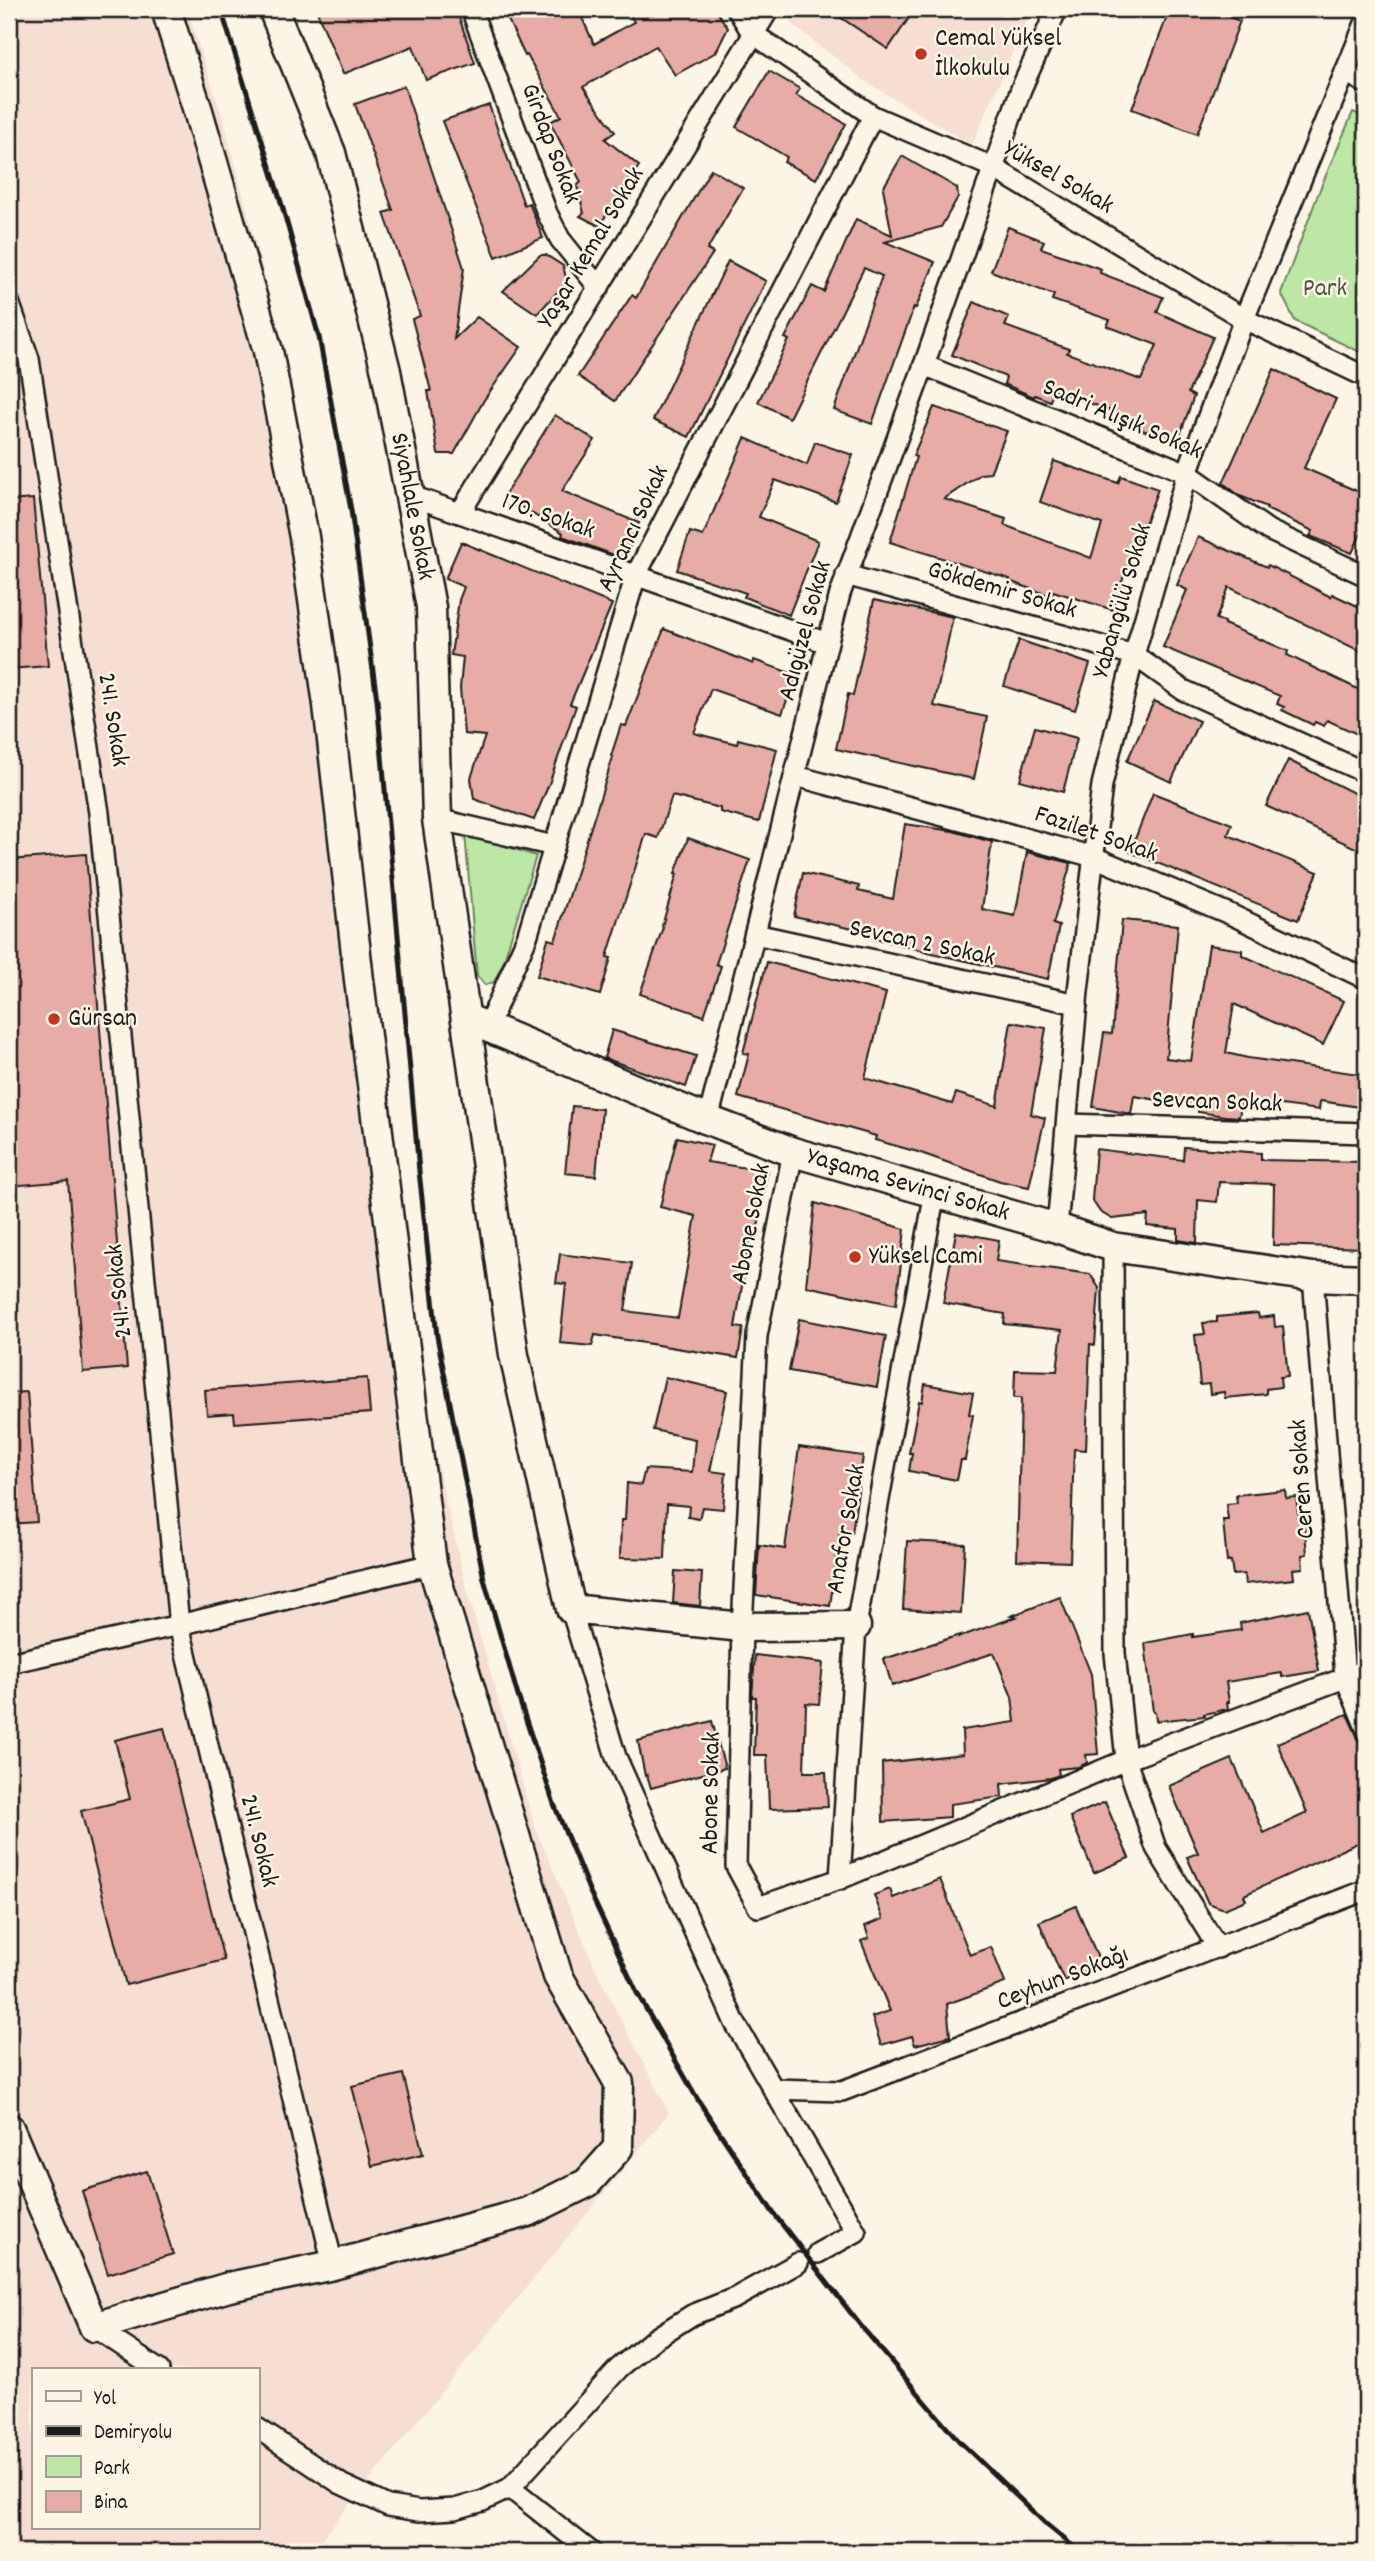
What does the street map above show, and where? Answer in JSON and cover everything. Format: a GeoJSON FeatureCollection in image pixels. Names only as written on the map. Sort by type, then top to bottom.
{"type":"FeatureCollection","features":[{"type":"Feature","properties":{"kind":"street"},"geometry":{"type":"LineString","coordinates":[[94,2327],[229,2287],[333,2265],[528,2211],[587,2183],[618,2148],[619,2083],[558,1976],[432,1563],[359,980],[328,705],[304,537],[268,351],[166,9]]}},
{"type":"Feature","properties":{"kind":"street","name":"Siyahlale Sokak"},"geometry":{"type":"LineString","coordinates":[[273,9],[331,153],[386,370],[431,607],[437,818],[477,1023],[514,1355],[571,1609]]}},
{"type":"Feature","properties":{"kind":"street","name":"Girdap Sokak"},"geometry":{"type":"LineString","coordinates":[[471,9],[547,213],[560,239],[599,288]]}},
{"type":"Feature","properties":{"kind":"street","name":"Yüksel Sokak"},"geometry":{"type":"LineString","coordinates":[[737,9],[752,33],[873,116],[992,167],[1244,319],[1366,377]]}},
{"type":"Feature","properties":{"kind":"street","name":"Yaşar Kemal Sokak"},"geometry":{"type":"LineString","coordinates":[[460,513],[769,9]]}},
{"type":"Feature","properties":{"kind":"street","name":"Adıgüzel Sokak"},"geometry":{"type":"LineString","coordinates":[[708,1120],[846,575],[924,365],[1021,89],[1057,9]]}},
{"type":"Feature","properties":{"kind":"street","name":"Yabangülü Sokak"},"geometry":{"type":"LineString","coordinates":[[1057,1228],[1077,1004],[1102,785],[1134,655],[1187,473],[1244,319],[1366,21]]}},
{"type":"Feature","properties":{"kind":"street"},"geometry":{"type":"LineString","coordinates":[[1345,72],[1366,83]]}},
{"type":"Feature","properties":{"kind":"street","name":"Ayrancı Sokak"},"geometry":{"type":"LineString","coordinates":[[477,1023],[527,937],[636,575],[873,116]]}},
{"type":"Feature","properties":{"kind":"street","name":"241. Sokak"},"geometry":{"type":"LineString","coordinates":[[9,302],[29,359],[99,813],[179,1625],[333,2265]]}},
{"type":"Feature","properties":{"kind":"street","name":"Sadri Alışık Sokak"},"geometry":{"type":"LineString","coordinates":[[924,365],[1187,473],[1268,530],[1366,576]]}},
{"type":"Feature","properties":{"kind":"street","name":"170. Sokak"},"geometry":{"type":"LineString","coordinates":[[410,495],[827,643]]}},
{"type":"Feature","properties":{"kind":"street","name":"Gökdemir Sokak"},"geometry":{"type":"LineString","coordinates":[[846,575],[1134,655],[1183,690],[1366,772]]}},
{"type":"Feature","properties":{"kind":"street","name":"Fazilet Sokak"},"geometry":{"type":"LineString","coordinates":[[796,775],[1094,857],[1232,915],[1366,979]]}},
{"type":"Feature","properties":{"kind":"street"},"geometry":{"type":"LineString","coordinates":[[437,818],[554,846]]}},
{"type":"Feature","properties":{"kind":"street","name":"Sevcan 2 Sokak"},"geometry":{"type":"LineString","coordinates":[[755,934],[1077,1004]]}},
{"type":"Feature","properties":{"kind":"street","name":"Yaşama Sevinci Sokak"},"geometry":{"type":"LineString","coordinates":[[477,1023],[708,1120],[793,1152],[1057,1228],[1113,1247],[1314,1277],[1366,1279]]}},
{"type":"Feature","properties":{"kind":"street","name":"Sevcan Sokak"},"geometry":{"type":"LineString","coordinates":[[1067,1124],[1366,1133]]}},
{"type":"Feature","properties":{"kind":"street","name":"Abone Sokak"},"geometry":{"type":"LineString","coordinates":[[793,1152],[757,1336],[741,1627],[736,1866],[758,1907],[841,1879],[1126,1760],[1366,1670]]}},
{"type":"Feature","properties":{"kind":"street","name":"Anafor Sokak"},"geometry":{"type":"LineString","coordinates":[[841,1879],[856,1626],[934,1192]]}},
{"type":"Feature","properties":{"kind":"street"},"geometry":{"type":"LineString","coordinates":[[1113,1247],[1115,1653],[1126,1760],[1156,1848],[1218,1948]]}},
{"type":"Feature","properties":{"kind":"street","name":"Ceren Sokak"},"geometry":{"type":"LineString","coordinates":[[1314,1277],[1345,1677],[1366,1728]]}},
{"type":"Feature","properties":{"kind":"street"},"geometry":{"type":"LineString","coordinates":[[9,1663],[179,1625],[432,1563]]}},
{"type":"Feature","properties":{"kind":"street"},"geometry":{"type":"LineString","coordinates":[[818,2253],[856,2232],[735,2023],[616,1757],[571,1609],[741,1627],[856,1626]]}},
{"type":"Feature","properties":{"kind":"street","name":"Ceyhun Sokağı"},"geometry":{"type":"LineString","coordinates":[[773,2089],[842,2091],[1366,1890]]}},
{"type":"Feature","properties":{"kind":"street"},"geometry":{"type":"LineString","coordinates":[[9,2128],[94,2327],[156,2368]]}},
{"type":"Feature","properties":{"kind":"street"},"geometry":{"type":"LineString","coordinates":[[259,2429],[341,2484],[388,2505],[419,2511],[455,2509],[483,2501],[510,2488],[619,2368],[654,2339],[692,2315],[735,2298],[798,2263]]}},
{"type":"Feature","properties":{"kind":"street"},"geometry":{"type":"LineString","coordinates":[[510,2488],[591,2552]]}},
{"type":"Feature","properties":{"kind":"shaded area"},"geometry":{"type":"Polygon","coordinates":[[[9,9],[187,9],[225,125],[279,332],[315,505],[336,653],[385,1075],[437,1462],[468,1594],[535,1827],[599,1976],[669,2113],[311,2552],[9,2552],[9,9]]]}},
{"type":"Feature","properties":{"kind":"shaded area","name":"Cemal Yüksel İlkokulu"},"geometry":{"type":"Polygon","coordinates":[[[799,9],[1032,9],[972,145],[869,84],[790,23],[799,9]]]}},
{"type":"Feature","properties":{"kind":"green space","name":"Park"},"geometry":{"type":"Polygon","coordinates":[[[1353,112],[1366,118],[1366,355],[1295,321],[1281,293],[1320,189],[1353,112]]]}},
{"type":"Feature","properties":{"kind":"green space"},"geometry":{"type":"Polygon","coordinates":[[[465,833],[536,856],[503,963],[494,982],[485,985],[477,976],[465,833]]]}},
{"type":"Feature","properties":{"kind":"building"},"geometry":{"type":"Polygon","coordinates":[[[316,9],[456,9],[475,63],[426,80],[413,46],[343,74],[316,9]]]}},
{"type":"Feature","properties":{"kind":"building"},"geometry":{"type":"Polygon","coordinates":[[[503,9],[578,9],[594,44],[634,22],[627,9],[715,9],[728,28],[716,52],[675,75],[656,46],[583,87],[615,132],[605,139],[639,166],[599,226],[580,216],[584,213],[577,186],[581,182],[550,122],[561,116],[527,55],[525,56],[503,9]]]}},
{"type":"Feature","properties":{"kind":"building"},"geometry":{"type":"Polygon","coordinates":[[[828,9],[915,9],[888,49],[828,9]]]}},
{"type":"Feature","properties":{"kind":"building"},"geometry":{"type":"Polygon","coordinates":[[[1170,9],[1207,9],[1240,21],[1197,134],[1132,109],[1170,9]]]}},
{"type":"Feature","properties":{"kind":"building"},"geometry":{"type":"Polygon","coordinates":[[[769,71],[800,89],[796,95],[846,124],[816,179],[784,162],[787,157],[736,127],[769,71]]]}},
{"type":"Feature","properties":{"kind":"building"},"geometry":{"type":"Polygon","coordinates":[[[404,86],[464,268],[454,339],[477,317],[521,347],[484,400],[454,454],[438,454],[428,391],[431,391],[412,319],[420,316],[384,213],[393,210],[355,104],[404,86]]]}},
{"type":"Feature","properties":{"kind":"building"},"geometry":{"type":"Polygon","coordinates":[[[489,105],[524,205],[529,203],[543,238],[496,257],[442,121],[489,105]]]}},
{"type":"Feature","properties":{"kind":"building"},"geometry":{"type":"Polygon","coordinates":[[[902,156],[957,188],[958,197],[941,227],[885,242],[935,262],[916,308],[914,307],[872,424],[834,410],[882,276],[864,268],[789,418],[758,402],[789,340],[785,338],[812,286],[824,292],[856,219],[892,235],[883,188],[902,156]]]}},
{"type":"Feature","properties":{"kind":"building"},"geometry":{"type":"Polygon","coordinates":[[[711,169],[743,188],[707,250],[713,253],[615,401],[578,376],[632,295],[636,298],[711,169]]]}},
{"type":"Feature","properties":{"kind":"building"},"geometry":{"type":"Polygon","coordinates":[[[1008,227],[1044,241],[1041,248],[1101,269],[1100,273],[1163,297],[1157,312],[1213,337],[1188,393],[1194,396],[1177,443],[1137,428],[1139,421],[1054,390],[1050,401],[1035,395],[1034,397],[1004,384],[1006,377],[952,355],[974,302],[1009,317],[1005,326],[1069,349],[1067,353],[1141,380],[1157,345],[1107,326],[1110,320],[1052,300],[1054,295],[991,271],[1008,227]]]}},
{"type":"Feature","properties":{"kind":"building"},"geometry":{"type":"Polygon","coordinates":[[[540,255],[546,255],[563,266],[567,282],[537,314],[503,291],[540,255]]]}},
{"type":"Feature","properties":{"kind":"building"},"geometry":{"type":"Polygon","coordinates":[[[728,261],[766,281],[689,437],[653,420],[728,261]]]}},
{"type":"Feature","properties":{"kind":"building"},"geometry":{"type":"Polygon","coordinates":[[[1274,369],[1336,399],[1304,468],[1366,495],[1366,523],[1352,553],[1310,536],[1313,531],[1240,496],[1223,483],[1274,369]]]}},
{"type":"Feature","properties":{"kind":"building"},"geometry":{"type":"Polygon","coordinates":[[[934,407],[1007,431],[990,473],[981,474],[944,499],[1006,519],[1004,525],[1091,558],[1102,524],[1040,502],[1054,461],[1118,483],[1121,476],[1158,489],[1139,539],[1136,538],[1113,610],[1053,591],[1051,596],[1009,581],[1010,579],[890,542],[916,457],[913,456],[934,407]]]}},
{"type":"Feature","properties":{"kind":"building"},"geometry":{"type":"Polygon","coordinates":[[[555,415],[595,440],[562,491],[639,523],[625,559],[562,536],[563,533],[504,496],[555,415]]]}},
{"type":"Feature","properties":{"kind":"building"},"geometry":{"type":"Polygon","coordinates":[[[745,438],[807,465],[815,442],[853,455],[836,502],[775,480],[759,517],[818,541],[789,615],[744,597],[746,593],[677,570],[690,532],[703,536],[745,438]]]}},
{"type":"Feature","properties":{"kind":"building"},"geometry":{"type":"Polygon","coordinates":[[[33,499],[48,666],[9,669],[9,501],[33,499]]]}},
{"type":"Feature","properties":{"kind":"building"},"geometry":{"type":"Polygon","coordinates":[[[1198,537],[1267,567],[1268,565],[1331,597],[1332,594],[1366,610],[1366,654],[1229,587],[1216,619],[1288,651],[1287,655],[1366,693],[1366,738],[1327,720],[1324,726],[1315,722],[1313,725],[1282,710],[1284,707],[1277,704],[1280,696],[1163,647],[1187,590],[1177,585],[1198,537]]]}},
{"type":"Feature","properties":{"kind":"building"},"geometry":{"type":"Polygon","coordinates":[[[461,542],[612,604],[570,704],[576,706],[534,820],[474,799],[471,778],[485,736],[464,734],[460,688],[463,657],[451,655],[459,600],[464,587],[445,579],[461,542]]]}},
{"type":"Feature","properties":{"kind":"building"},"geometry":{"type":"Polygon","coordinates":[[[874,600],[953,617],[934,706],[987,717],[974,779],[836,749],[848,694],[853,696],[874,600]]]}},
{"type":"Feature","properties":{"kind":"building"},"geometry":{"type":"Polygon","coordinates":[[[664,629],[753,664],[754,660],[796,675],[782,714],[711,689],[694,733],[737,744],[738,739],[777,749],[759,822],[720,812],[720,808],[672,796],[658,838],[646,834],[607,957],[611,958],[600,995],[537,976],[548,939],[555,941],[621,725],[626,726],[664,629]]]}},
{"type":"Feature","properties":{"kind":"building"},"geometry":{"type":"Polygon","coordinates":[[[1019,640],[1090,664],[1075,710],[1004,686],[1019,640]]]}},
{"type":"Feature","properties":{"kind":"building"},"geometry":{"type":"Polygon","coordinates":[[[1154,701],[1199,721],[1171,782],[1127,761],[1154,701]]]}},
{"type":"Feature","properties":{"kind":"building"},"geometry":{"type":"Polygon","coordinates":[[[1035,727],[1077,738],[1063,792],[1020,780],[1035,727]]]}},
{"type":"Feature","properties":{"kind":"building"},"geometry":{"type":"Polygon","coordinates":[[[1288,760],[1366,799],[1366,853],[1266,806],[1288,760]]]}},
{"type":"Feature","properties":{"kind":"building"},"geometry":{"type":"Polygon","coordinates":[[[1153,793],[1232,824],[1228,835],[1318,872],[1298,920],[1130,852],[1153,793]]]}},
{"type":"Feature","properties":{"kind":"building"},"geometry":{"type":"Polygon","coordinates":[[[905,824],[953,831],[992,842],[982,909],[1015,916],[1027,852],[1071,863],[1053,924],[1059,926],[1048,979],[944,956],[874,938],[875,934],[794,916],[803,873],[859,886],[858,891],[893,899],[905,824]]]}},
{"type":"Feature","properties":{"kind":"building"},"geometry":{"type":"Polygon","coordinates":[[[688,838],[750,860],[716,964],[721,966],[704,1016],[640,994],[663,927],[675,874],[688,838]]]}},
{"type":"Feature","properties":{"kind":"building","name":"Gürsan"},"geometry":{"type":"Polygon","coordinates":[[[86,854],[127,1368],[83,1372],[68,1181],[9,1186],[9,860],[86,854]]]}},
{"type":"Feature","properties":{"kind":"building"},"geometry":{"type":"Polygon","coordinates":[[[1122,920],[1178,925],[1166,1058],[1191,1061],[1209,945],[1242,950],[1242,955],[1344,1001],[1323,1045],[1234,1004],[1226,1053],[1366,1075],[1366,1108],[1320,1101],[1319,1110],[1242,1100],[1239,1117],[1198,1112],[1199,1107],[1134,1096],[1131,1114],[1093,1107],[1104,1033],[1112,1034],[1122,920]]]}},
{"type":"Feature","properties":{"kind":"building"},"geometry":{"type":"Polygon","coordinates":[[[767,962],[886,993],[865,1078],[952,1104],[956,1093],[997,1106],[1011,1022],[1046,1028],[1031,1114],[1045,1118],[1029,1187],[1000,1181],[875,1140],[876,1136],[738,1097],[749,1054],[743,1053],[767,962]]]}},
{"type":"Feature","properties":{"kind":"building"},"geometry":{"type":"Polygon","coordinates":[[[612,1030],[696,1056],[686,1087],[604,1058],[612,1030]]]}},
{"type":"Feature","properties":{"kind":"building"},"geometry":{"type":"Polygon","coordinates":[[[572,1106],[602,1109],[596,1176],[565,1173],[572,1106]]]}},
{"type":"Feature","properties":{"kind":"building"},"geometry":{"type":"Polygon","coordinates":[[[677,1137],[712,1145],[707,1162],[767,1171],[758,1228],[752,1227],[735,1327],[743,1328],[738,1358],[595,1335],[592,1346],[560,1343],[566,1284],[556,1283],[560,1254],[632,1263],[625,1311],[678,1318],[696,1216],[660,1207],[677,1137]]]}},
{"type":"Feature","properties":{"kind":"building"},"geometry":{"type":"Polygon","coordinates":[[[1184,1147],[1261,1153],[1261,1160],[1365,1162],[1364,1248],[1273,1245],[1274,1184],[1219,1182],[1217,1202],[1198,1200],[1197,1243],[1178,1240],[1178,1229],[1147,1226],[1148,1215],[1112,1219],[1100,1212],[1092,1200],[1096,1149],[1183,1160],[1184,1147]]]}},
{"type":"Feature","properties":{"kind":"building","name":"Yüksel Cami"},"geometry":{"type":"Polygon","coordinates":[[[815,1203],[905,1229],[896,1305],[806,1286],[815,1203]]]}},
{"type":"Feature","properties":{"kind":"building"},"geometry":{"type":"Polygon","coordinates":[[[956,1232],[999,1240],[996,1261],[1090,1274],[1099,1288],[1095,1345],[1090,1344],[1086,1450],[1074,1449],[1070,1562],[1017,1560],[1021,1398],[1014,1398],[1015,1370],[1057,1371],[1062,1330],[1004,1324],[1005,1314],[943,1303],[956,1232]]]}},
{"type":"Feature","properties":{"kind":"building"},"geometry":{"type":"Polygon","coordinates":[[[1258,1313],[1259,1318],[1274,1316],[1275,1327],[1283,1326],[1288,1376],[1280,1377],[1281,1387],[1266,1389],[1266,1394],[1225,1398],[1224,1392],[1210,1394],[1209,1384],[1200,1385],[1195,1335],[1205,1334],[1203,1323],[1217,1322],[1217,1317],[1258,1313]]]}},
{"type":"Feature","properties":{"kind":"building"},"geometry":{"type":"Polygon","coordinates":[[[799,1319],[886,1336],[877,1387],[789,1371],[799,1319]]]}},
{"type":"Feature","properties":{"kind":"building"},"geometry":{"type":"Polygon","coordinates":[[[665,1377],[727,1391],[710,1471],[726,1473],[723,1509],[702,1507],[699,1519],[688,1517],[689,1506],[667,1504],[665,1559],[620,1558],[621,1520],[625,1520],[627,1483],[641,1485],[645,1469],[692,1472],[695,1439],[653,1430],[665,1377]]]}},
{"type":"Feature","properties":{"kind":"building"},"geometry":{"type":"Polygon","coordinates":[[[367,1378],[370,1413],[235,1423],[234,1413],[207,1415],[205,1390],[367,1378]]]}},
{"type":"Feature","properties":{"kind":"building"},"geometry":{"type":"Polygon","coordinates":[[[925,1384],[973,1393],[969,1414],[973,1415],[965,1460],[961,1460],[957,1480],[909,1471],[912,1453],[909,1453],[925,1384]]]}},
{"type":"Feature","properties":{"kind":"building"},"geometry":{"type":"Polygon","coordinates":[[[27,1392],[37,1522],[9,1524],[9,1393],[27,1392]]]}},
{"type":"Feature","properties":{"kind":"building"},"geometry":{"type":"Polygon","coordinates":[[[799,1447],[863,1456],[852,1533],[840,1532],[830,1606],[756,1595],[759,1545],[785,1549],[799,1447]]]}},
{"type":"Feature","properties":{"kind":"building"},"geometry":{"type":"Polygon","coordinates":[[[1285,1490],[1286,1498],[1296,1497],[1298,1513],[1303,1512],[1307,1554],[1302,1555],[1303,1568],[1293,1569],[1294,1579],[1245,1584],[1244,1574],[1233,1575],[1231,1561],[1227,1562],[1223,1520],[1228,1520],[1226,1504],[1237,1503],[1236,1495],[1285,1490]]]}},
{"type":"Feature","properties":{"kind":"building"},"geometry":{"type":"Polygon","coordinates":[[[907,1541],[965,1544],[961,1613],[903,1609],[907,1541]]]}},
{"type":"Feature","properties":{"kind":"building"},"geometry":{"type":"Polygon","coordinates":[[[675,1571],[702,1573],[700,1606],[673,1603],[675,1571]]]}},
{"type":"Feature","properties":{"kind":"building"},"geometry":{"type":"Polygon","coordinates":[[[1060,1597],[1091,1674],[1098,1754],[1086,1755],[1087,1763],[1078,1767],[1058,1769],[1059,1775],[1051,1778],[1001,1784],[1002,1797],[950,1804],[950,1817],[883,1822],[882,1763],[963,1754],[962,1730],[1015,1722],[1012,1697],[994,1653],[892,1686],[884,1659],[1016,1617],[1011,1616],[1060,1597]]]}},
{"type":"Feature","properties":{"kind":"building"},"geometry":{"type":"Polygon","coordinates":[[[1308,1609],[1319,1671],[1282,1677],[1282,1673],[1226,1682],[1228,1709],[1204,1714],[1205,1716],[1156,1721],[1145,1643],[1193,1634],[1193,1637],[1241,1630],[1240,1623],[1308,1609]]]}},
{"type":"Feature","properties":{"kind":"building"},"geometry":{"type":"Polygon","coordinates":[[[755,1655],[823,1663],[819,1704],[806,1703],[804,1772],[826,1772],[828,1807],[769,1809],[767,1755],[754,1755],[756,1697],[752,1697],[755,1655]]]}},
{"type":"Feature","properties":{"kind":"building"},"geometry":{"type":"Polygon","coordinates":[[[1347,1714],[1366,1755],[1366,1839],[1244,1895],[1246,1900],[1224,1909],[1208,1903],[1187,1857],[1198,1853],[1169,1786],[1232,1759],[1264,1833],[1307,1813],[1277,1743],[1347,1714]]]}},
{"type":"Feature","properties":{"kind":"building"},"geometry":{"type":"Polygon","coordinates":[[[712,1721],[725,1768],[651,1788],[647,1775],[645,1776],[638,1741],[712,1721]]]}},
{"type":"Feature","properties":{"kind":"building"},"geometry":{"type":"Polygon","coordinates":[[[164,1728],[224,1960],[126,1985],[81,1811],[130,1799],[115,1740],[164,1728]]]}},
{"type":"Feature","properties":{"kind":"building"},"geometry":{"type":"Polygon","coordinates":[[[1105,1802],[1129,1858],[1094,1873],[1070,1817],[1105,1802]]]}},
{"type":"Feature","properties":{"kind":"building"},"geometry":{"type":"Polygon","coordinates":[[[940,1879],[970,1955],[991,1947],[1005,1983],[947,2004],[950,2036],[915,2045],[912,2036],[881,2045],[872,2017],[890,2011],[861,1941],[869,1938],[865,1926],[883,1919],[874,1895],[890,1889],[893,1898],[940,1879]]]}},
{"type":"Feature","properties":{"kind":"building"},"geometry":{"type":"Polygon","coordinates":[[[1076,1906],[1101,1965],[1064,1981],[1039,1922],[1076,1906]]]}},
{"type":"Feature","properties":{"kind":"building"},"geometry":{"type":"Polygon","coordinates":[[[403,2074],[423,2154],[372,2166],[352,2086],[403,2074]]]}},
{"type":"Feature","properties":{"kind":"building"},"geometry":{"type":"Polygon","coordinates":[[[147,2171],[173,2254],[108,2274],[82,2191],[147,2171]]]}},
{"type":"Feature","properties":{"kind":"railway"},"geometry":{"type":"LineString","coordinates":[[221,9],[281,202],[319,337],[351,510],[377,700],[419,1171],[437,1336],[484,1579],[518,1696],[554,1804],[589,1890],[637,1993],[698,2100],[774,2214],[861,2326],[959,2441],[1047,2525],[1080,2552]]}},
{"type":"Feature","properties":{"kind":"place","name":"Cemal Yüksel İlkokulu"},"geometry":{"type":"Point","coordinates":[921,54]}},
{"type":"Feature","properties":{"kind":"place","name":"Gürsan"},"geometry":{"type":"Point","coordinates":[54,1019]}},
{"type":"Feature","properties":{"kind":"place","name":"Yüksel Cami"},"geometry":{"type":"Point","coordinates":[855,1257]}}]}
